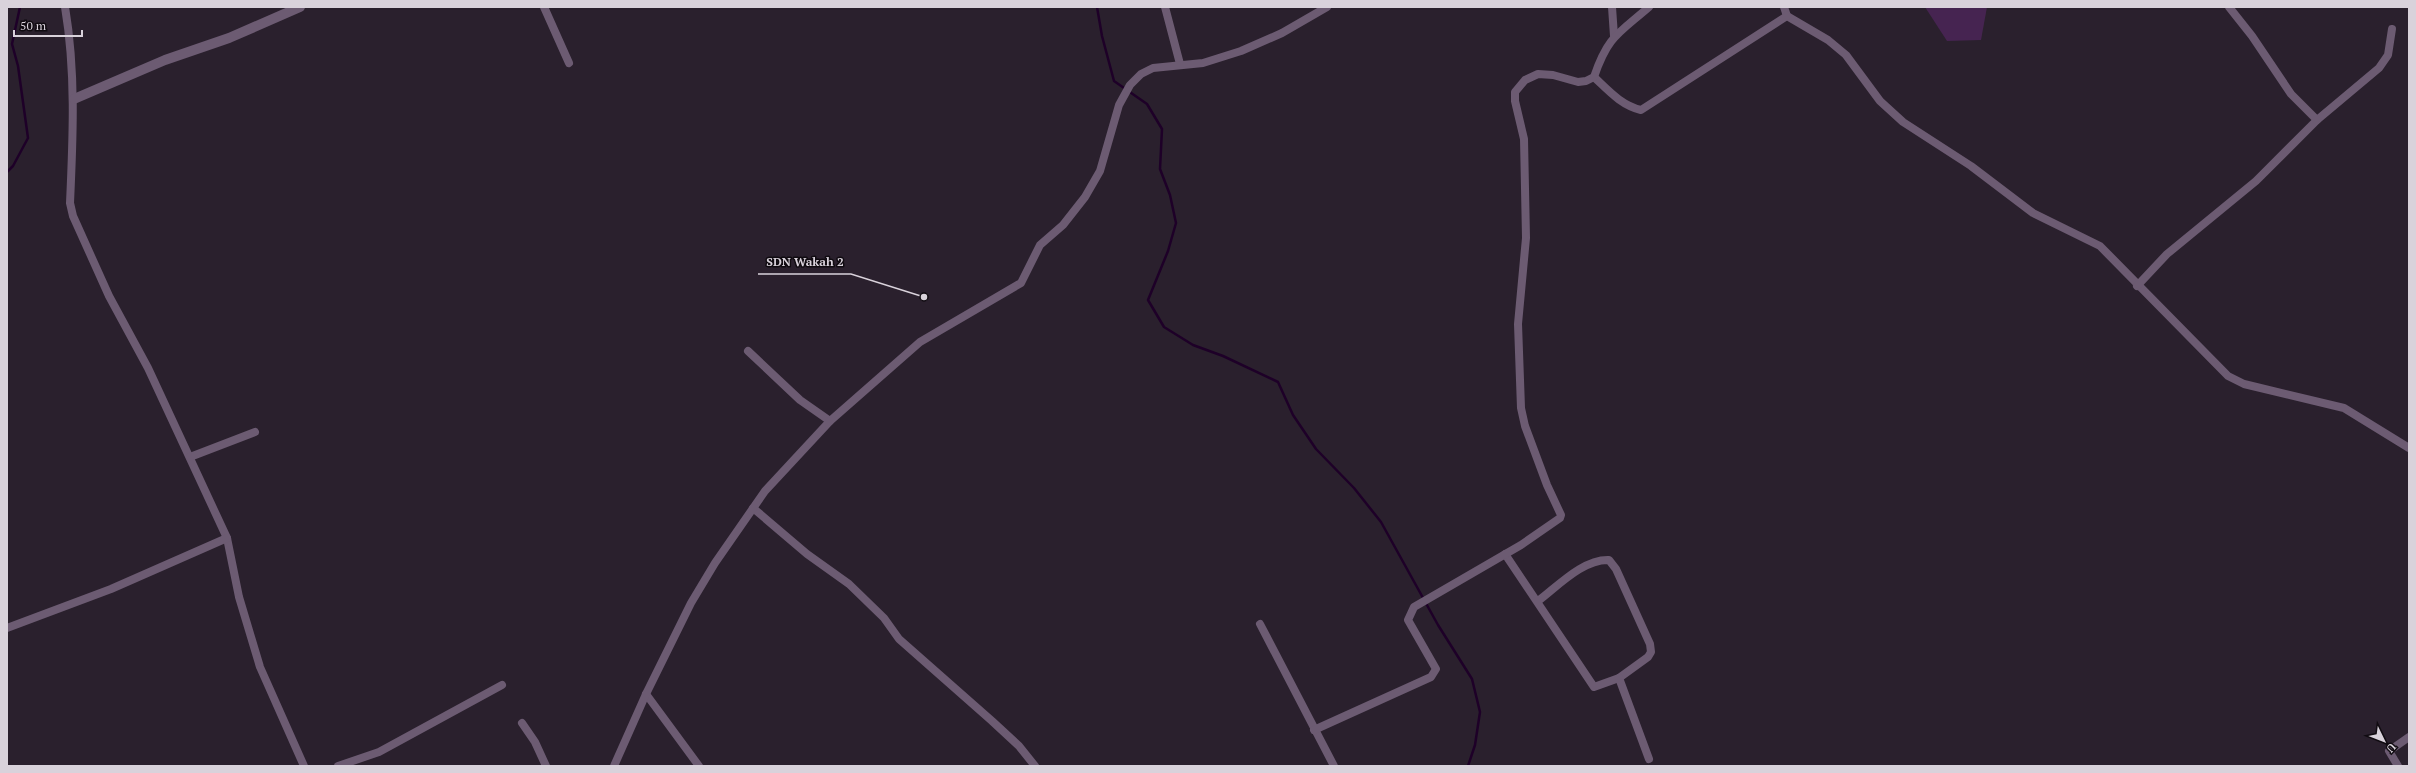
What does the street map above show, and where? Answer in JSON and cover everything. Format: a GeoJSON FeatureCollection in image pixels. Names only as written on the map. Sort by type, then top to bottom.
{"type":"FeatureCollection","features":[{"type":"Feature","properties":{"kind":"street"},"geometry":{"type":"LineString","coordinates":[[65,7],[71,42],[74,99],[70,203],[73,216],[109,296],[148,368],[227,538],[239,597],[260,667],[304,766]]}},
{"type":"Feature","properties":{"kind":"street"},"geometry":{"type":"LineString","coordinates":[[544,7],[569,63]]}},
{"type":"Feature","properties":{"kind":"street"},"geometry":{"type":"LineString","coordinates":[[1165,7],[1180,64]]}},
{"type":"Feature","properties":{"kind":"street"},"geometry":{"type":"LineString","coordinates":[[614,766],[646,694],[691,603],[753,508],[776,479],[830,421],[920,342],[1021,283],[1040,246],[1063,225],[1085,197],[1100,171],[1119,105],[1130,85],[1141,74],[1153,68],[1180,64],[1203,63],[1241,51],[1282,33],[1327,7]]}},
{"type":"Feature","properties":{"kind":"street"},"geometry":{"type":"LineString","coordinates":[[1612,7],[1614,36]]}},
{"type":"Feature","properties":{"kind":"street"},"geometry":{"type":"LineString","coordinates":[[1314,730],[1431,677],[1436,669],[1410,625],[1408,620],[1410,612],[1426,598],[1505,554],[1558,520],[1561,515],[1547,485],[1521,408],[1518,324],[1526,238],[1524,140],[1515,101],[1515,92],[1525,80],[1538,74],[1553,75],[1578,82],[1586,81],[1594,77],[1601,57],[1614,36],[1649,7]]}},
{"type":"Feature","properties":{"kind":"street"},"geometry":{"type":"LineString","coordinates":[[1784,7],[1787,16],[1828,40],[1846,55],[1880,101],[1903,122],[1971,166],[2033,213],[2089,239],[2100,246],[2137,286],[2228,376],[2244,384],[2344,408],[2409,448]]}},
{"type":"Feature","properties":{"kind":"street"},"geometry":{"type":"LineString","coordinates":[[2229,7],[2252,36],[2291,94],[2317,120]]}},
{"type":"Feature","properties":{"kind":"street"},"geometry":{"type":"LineString","coordinates":[[74,99],[165,60],[229,38],[295,8]]}},
{"type":"Feature","properties":{"kind":"street"},"geometry":{"type":"LineString","coordinates":[[1594,77],[1618,100],[1630,107],[1641,110],[1787,16]]}},
{"type":"Feature","properties":{"kind":"street"},"geometry":{"type":"LineString","coordinates":[[2137,286],[2167,254],[2256,181],[2317,120],[2379,68],[2388,55],[2392,29]]}},
{"type":"Feature","properties":{"kind":"street"},"geometry":{"type":"LineString","coordinates":[[748,351],[800,400],[830,421]]}},
{"type":"Feature","properties":{"kind":"street"},"geometry":{"type":"LineString","coordinates":[[190,457],[255,432]]}},
{"type":"Feature","properties":{"kind":"street"},"geometry":{"type":"LineString","coordinates":[[753,508],[807,554],[849,584],[884,618],[899,639],[992,720],[1019,746],[1035,766]]}},
{"type":"Feature","properties":{"kind":"street"},"geometry":{"type":"LineString","coordinates":[[7,628],[111,589],[227,538]]}},
{"type":"Feature","properties":{"kind":"street"},"geometry":{"type":"LineString","coordinates":[[1505,554],[1538,601],[1594,687],[1619,678],[1641,664],[1651,652],[1650,644],[1616,569],[1609,560],[1595,562],[1569,577],[1538,601]]}},
{"type":"Feature","properties":{"kind":"street"},"geometry":{"type":"LineString","coordinates":[[1260,624],[1334,766]]}},
{"type":"Feature","properties":{"kind":"street"},"geometry":{"type":"LineString","coordinates":[[1619,678],[1649,759]]}},
{"type":"Feature","properties":{"kind":"street"},"geometry":{"type":"LineString","coordinates":[[338,766],[378,752],[502,685]]}},
{"type":"Feature","properties":{"kind":"street"},"geometry":{"type":"LineString","coordinates":[[646,694],[699,766]]}},
{"type":"Feature","properties":{"kind":"street"},"geometry":{"type":"LineString","coordinates":[[522,723],[535,742],[542,762],[546,766]]}},
{"type":"Feature","properties":{"kind":"street"},"geometry":{"type":"LineString","coordinates":[[2398,766],[2389,752],[2409,737]]}},
{"type":"Feature","properties":{"kind":"shaded area"},"geometry":{"type":"Polygon","coordinates":[[[1925,7],[1987,7],[1981,40],[1947,41],[1925,7]]]}},
{"type":"Feature","properties":{"kind":"waterway"},"geometry":{"type":"LineString","coordinates":[[7,172],[13,166],[28,138],[18,66],[12,44],[20,7]]}},
{"type":"Feature","properties":{"kind":"waterway"},"geometry":{"type":"LineString","coordinates":[[1097,7],[1102,36],[1114,81],[1147,104],[1162,129],[1160,169],[1170,195],[1176,223],[1168,251],[1148,300],[1164,327],[1193,345],[1223,356],[1278,382],[1293,415],[1316,449],[1354,488],[1381,522],[1438,625],[1472,679],[1480,712],[1475,745],[1468,766]]}},
{"type":"Feature","properties":{"kind":"place","name":"SDN Wakah 2"},"geometry":{"type":"Point","coordinates":[924,297]}}]}
